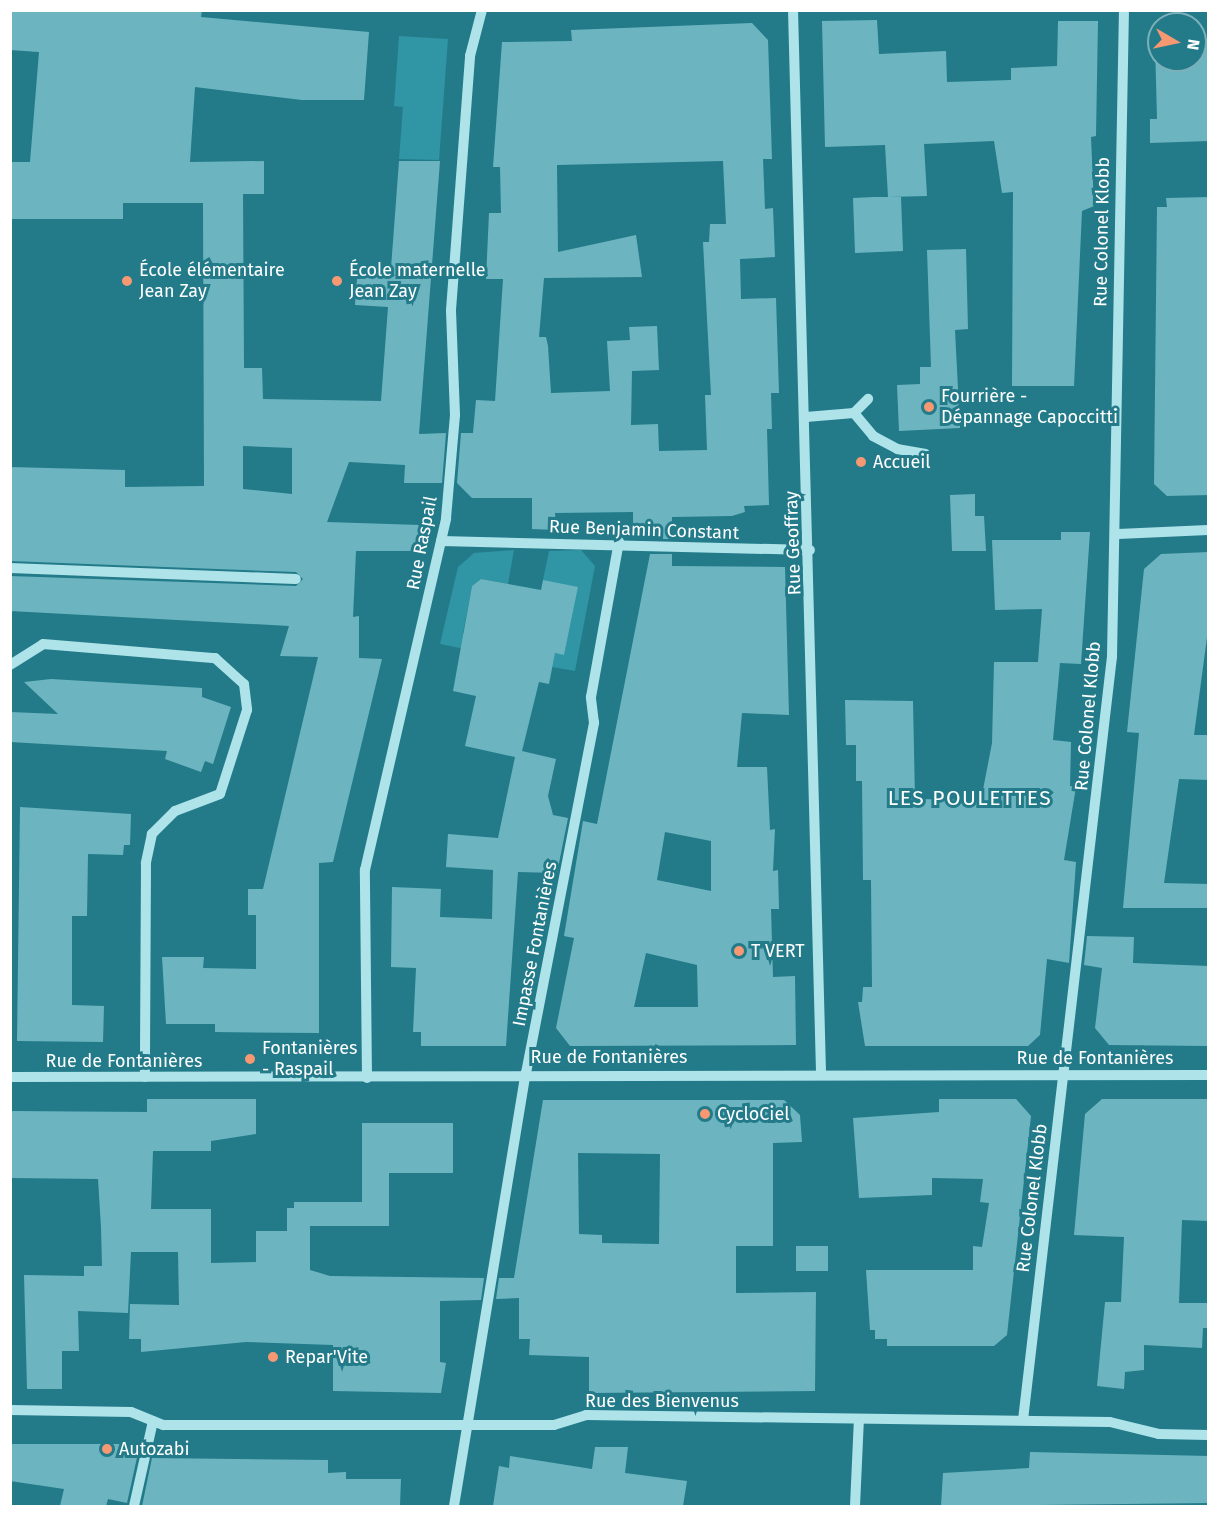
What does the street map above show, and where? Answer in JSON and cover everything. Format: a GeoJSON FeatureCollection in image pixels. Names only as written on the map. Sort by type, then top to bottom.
{"type":"FeatureCollection","features":[{"type":"Feature","properties":{"kind":"street","name":"Rue Raspail"},"geometry":{"type":"LineString","coordinates":[[367,1078],[365,870],[441,541],[455,415],[451,310],[467,90],[482,10]]}},
{"type":"Feature","properties":{"kind":"street","name":"Rue Geoffray"},"geometry":{"type":"LineString","coordinates":[[793,10],[810,550],[821,1075]]}},
{"type":"Feature","properties":{"kind":"street","name":"Rue Colonel Klobb"},"geometry":{"type":"LineString","coordinates":[[1023,1420],[1062,1075],[1101,766],[1118,534],[1124,10]]}},
{"type":"Feature","properties":{"kind":"street"},"geometry":{"type":"LineString","coordinates":[[806,417],[854,413],[868,399]]}},
{"type":"Feature","properties":{"kind":"street"},"geometry":{"type":"LineString","coordinates":[[854,413],[873,436],[897,449],[926,454]]}},
{"type":"Feature","properties":{"kind":"street"},"geometry":{"type":"LineString","coordinates":[[1118,534],[1209,530]]}},
{"type":"Feature","properties":{"kind":"street","name":"Rue Benjamin Constant"},"geometry":{"type":"LineString","coordinates":[[441,541],[619,542],[650,549],[810,550]]}},
{"type":"Feature","properties":{"kind":"street","name":"Impasse Fontanières"},"geometry":{"type":"LineString","coordinates":[[454,1506],[526,1072],[594,723],[591,697],[619,542]]}},
{"type":"Feature","properties":{"kind":"street"},"geometry":{"type":"LineString","coordinates":[[10,568],[296,579]]}},
{"type":"Feature","properties":{"kind":"street"},"geometry":{"type":"LineString","coordinates":[[10,665],[44,644],[215,657],[244,684],[247,710],[220,794],[175,811],[152,834],[146,863],[145,1077]]}},
{"type":"Feature","properties":{"kind":"street","name":"Rue de Fontanières"},"geometry":{"type":"LineString","coordinates":[[10,1077],[367,1078],[526,1072],[1209,1075]]}},
{"type":"Feature","properties":{"kind":"street","name":"Rue des Bienvenus"},"geometry":{"type":"LineString","coordinates":[[10,1410],[131,1412],[153,1421],[554,1425],[586,1415],[1023,1420],[1110,1422],[1159,1434],[1209,1435]]}},
{"type":"Feature","properties":{"kind":"street"},"geometry":{"type":"LineString","coordinates":[[855,1506],[859,1419]]}},
{"type":"Feature","properties":{"kind":"street"},"geometry":{"type":"LineString","coordinates":[[134,1506],[153,1421]]}},
{"type":"Feature","properties":{"kind":"shaded area"},"geometry":{"type":"Polygon","coordinates":[[[399,36],[448,39],[439,160],[399,159],[403,107],[394,106],[399,36]]]}},
{"type":"Feature","properties":{"kind":"shaded area"},"geometry":{"type":"Polygon","coordinates":[[[514,550],[508,584],[481,579],[472,586],[463,633],[472,635],[470,650],[440,644],[458,567],[474,553],[514,550]]]}},
{"type":"Feature","properties":{"kind":"shaded area"},"geometry":{"type":"Polygon","coordinates":[[[581,550],[595,566],[575,671],[552,667],[554,653],[564,654],[577,591],[543,580],[549,551],[581,550]]]}},
{"type":"Feature","properties":{"kind":"building"},"geometry":{"type":"Polygon","coordinates":[[[10,10],[202,10],[201,17],[369,32],[364,100],[302,100],[195,87],[190,162],[264,161],[264,194],[243,194],[244,368],[262,368],[263,399],[381,401],[388,307],[355,305],[358,266],[391,268],[399,161],[440,161],[419,434],[446,433],[442,483],[404,483],[405,465],[349,462],[327,522],[420,525],[419,551],[356,551],[353,617],[359,616],[359,658],[382,659],[333,862],[319,863],[319,1033],[215,1032],[215,1024],[166,1024],[162,957],[204,957],[203,968],[256,969],[256,915],[248,915],[248,889],[263,889],[318,657],[280,656],[289,626],[10,611],[10,576],[296,586],[303,579],[296,572],[10,561],[10,467],[125,470],[125,487],[204,486],[203,203],[123,203],[123,219],[10,219],[10,162],[30,162],[39,52],[10,50],[10,10]],[[243,446],[243,489],[292,494],[292,448],[243,446]]]}},
{"type":"Feature","properties":{"kind":"building"},"geometry":{"type":"Polygon","coordinates":[[[877,20],[879,54],[946,51],[947,82],[1011,80],[1011,68],[1057,66],[1058,21],[1098,21],[1096,136],[1091,137],[1094,206],[1082,211],[1074,386],[1012,386],[1013,192],[1002,193],[994,141],[924,144],[927,196],[888,197],[885,145],[825,147],[822,21],[877,20]]]}},
{"type":"Feature","properties":{"kind":"building"},"geometry":{"type":"Polygon","coordinates":[[[752,23],[768,40],[772,159],[763,159],[765,209],[773,208],[775,257],[740,259],[741,299],[776,298],[779,393],[771,393],[772,429],[767,429],[769,505],[744,506],[745,512],[732,516],[672,517],[672,539],[649,539],[649,531],[633,531],[633,512],[555,513],[556,530],[532,529],[532,498],[472,498],[457,483],[461,433],[473,433],[476,400],[495,401],[503,279],[486,279],[489,213],[501,213],[500,167],[493,167],[502,42],[572,41],[571,30],[752,23]],[[723,161],[557,165],[558,252],[636,235],[642,277],[544,278],[539,337],[546,337],[548,346],[551,393],[610,391],[607,341],[630,340],[629,327],[657,326],[659,370],[632,371],[631,425],[658,424],[659,451],[707,450],[705,395],[711,395],[703,242],[709,242],[710,224],[726,224],[723,161]]]}},
{"type":"Feature","properties":{"kind":"building"},"geometry":{"type":"Polygon","coordinates":[[[1207,41],[1209,41],[1209,141],[1150,143],[1150,119],[1157,119],[1156,72],[1207,72],[1207,41]]]}},
{"type":"Feature","properties":{"kind":"building"},"geometry":{"type":"Polygon","coordinates":[[[901,197],[903,251],[855,253],[853,198],[901,197]]]}},
{"type":"Feature","properties":{"kind":"building"},"geometry":{"type":"Polygon","coordinates":[[[1209,197],[1209,495],[1167,496],[1154,484],[1157,207],[1167,207],[1166,198],[1209,197]]]}},
{"type":"Feature","properties":{"kind":"building"},"geometry":{"type":"Polygon","coordinates":[[[966,249],[968,329],[955,330],[960,428],[899,431],[897,385],[920,384],[920,367],[931,367],[927,250],[966,249]]]}},
{"type":"Feature","properties":{"kind":"building"},"geometry":{"type":"Polygon","coordinates":[[[975,494],[975,516],[984,516],[986,551],[952,551],[950,495],[975,494]]]}},
{"type":"Feature","properties":{"kind":"building"},"geometry":{"type":"Polygon","coordinates":[[[1061,532],[1090,532],[1081,664],[1060,663],[1053,740],[1071,742],[1070,786],[1076,787],[1064,860],[1076,862],[1069,963],[1047,959],[1040,1035],[1028,1046],[865,1046],[858,1002],[862,1002],[863,987],[872,987],[871,880],[863,880],[862,781],[856,781],[856,745],[846,745],[845,700],[913,701],[915,799],[981,800],[992,743],[994,662],[1038,662],[1042,609],[995,610],[992,540],[1061,540],[1061,532]]]}},
{"type":"Feature","properties":{"kind":"building"},"geometry":{"type":"Polygon","coordinates":[[[1209,552],[1209,622],[1194,735],[1209,735],[1209,780],[1179,779],[1164,883],[1209,884],[1209,908],[1123,908],[1139,733],[1127,732],[1144,569],[1161,554],[1209,552]]]}},
{"type":"Feature","properties":{"kind":"building"},"geometry":{"type":"Polygon","coordinates":[[[650,554],[672,554],[672,566],[785,567],[789,715],[742,713],[737,767],[767,767],[770,830],[775,829],[773,871],[778,870],[779,909],[771,909],[773,977],[795,976],[796,1045],[570,1046],[556,1028],[574,938],[564,936],[583,821],[597,824],[650,554]],[[665,832],[657,880],[711,891],[711,841],[665,832]],[[646,953],[634,1007],[698,1007],[697,965],[646,953]]]}},
{"type":"Feature","properties":{"kind":"building"},"geometry":{"type":"Polygon","coordinates":[[[481,579],[541,590],[543,580],[578,587],[564,655],[555,653],[549,684],[539,682],[522,751],[556,759],[548,796],[553,815],[568,818],[557,873],[518,872],[506,1046],[421,1046],[421,1032],[413,1032],[416,968],[391,967],[392,887],[441,889],[440,917],[492,919],[493,870],[446,867],[448,834],[498,838],[515,757],[465,746],[476,696],[453,691],[472,586],[481,579]]]}},
{"type":"Feature","properties":{"kind":"building"},"geometry":{"type":"Polygon","coordinates":[[[51,679],[202,688],[202,697],[231,707],[213,764],[205,761],[201,772],[165,759],[167,751],[10,742],[10,712],[58,714],[24,682],[51,679]]]}},
{"type":"Feature","properties":{"kind":"building"},"geometry":{"type":"Polygon","coordinates":[[[20,807],[131,814],[130,845],[124,845],[123,855],[88,854],[87,916],[72,916],[72,1005],[104,1006],[103,1042],[17,1041],[20,807]]]}},
{"type":"Feature","properties":{"kind":"building"},"geometry":{"type":"Polygon","coordinates":[[[1087,936],[1134,937],[1133,963],[1209,966],[1209,1046],[1109,1045],[1095,1028],[1102,968],[1084,965],[1087,936]]]}},
{"type":"Feature","properties":{"kind":"building"},"geometry":{"type":"Polygon","coordinates":[[[147,1099],[256,1099],[256,1134],[211,1141],[211,1151],[153,1151],[151,1209],[211,1209],[211,1263],[256,1262],[256,1231],[287,1231],[287,1208],[294,1208],[294,1202],[362,1202],[362,1123],[453,1123],[453,1173],[389,1173],[389,1226],[310,1226],[310,1270],[330,1276],[484,1278],[481,1300],[440,1301],[440,1362],[446,1363],[441,1393],[333,1391],[333,1345],[246,1342],[141,1352],[141,1339],[129,1339],[130,1304],[179,1305],[178,1252],[131,1252],[128,1313],[78,1311],[79,1351],[62,1351],[62,1389],[27,1389],[24,1275],[84,1276],[84,1266],[102,1266],[101,1227],[98,1179],[10,1178],[10,1111],[147,1112],[147,1099]]]}},
{"type":"Feature","properties":{"kind":"building"},"geometry":{"type":"Polygon","coordinates":[[[939,1099],[1016,1099],[1031,1116],[1007,1335],[994,1346],[887,1346],[887,1339],[875,1339],[875,1330],[870,1330],[866,1270],[973,1270],[973,1246],[982,1247],[989,1203],[980,1202],[983,1179],[932,1178],[932,1195],[859,1198],[853,1118],[939,1112],[939,1099]]]}},
{"type":"Feature","properties":{"kind":"building"},"geometry":{"type":"Polygon","coordinates":[[[1102,1099],[1209,1099],[1209,1221],[1182,1220],[1179,1303],[1209,1303],[1209,1328],[1203,1328],[1202,1348],[1144,1345],[1144,1370],[1125,1372],[1124,1389],[1097,1386],[1105,1302],[1121,1302],[1124,1237],[1074,1235],[1085,1114],[1102,1099]]]}},
{"type":"Feature","properties":{"kind":"building"},"geometry":{"type":"Polygon","coordinates":[[[543,1100],[784,1100],[800,1115],[802,1142],[773,1143],[773,1246],[736,1246],[736,1293],[816,1292],[815,1391],[589,1393],[589,1357],[529,1355],[530,1339],[519,1339],[519,1298],[496,1299],[499,1278],[514,1278],[543,1100]],[[578,1153],[579,1234],[602,1235],[602,1243],[659,1244],[660,1154],[578,1153]]]}},
{"type":"Feature","properties":{"kind":"building"},"geometry":{"type":"Polygon","coordinates":[[[796,1246],[828,1246],[828,1271],[796,1271],[796,1246]]]}},
{"type":"Feature","properties":{"kind":"building"},"geometry":{"type":"Polygon","coordinates":[[[10,1444],[140,1444],[127,1503],[108,1499],[106,1506],[60,1506],[64,1489],[10,1481],[10,1444]]]}},
{"type":"Feature","properties":{"kind":"building"},"geometry":{"type":"Polygon","coordinates":[[[595,1447],[628,1447],[625,1473],[687,1481],[683,1506],[493,1506],[499,1466],[509,1468],[510,1456],[592,1469],[595,1447]]]}},
{"type":"Feature","properties":{"kind":"building"},"geometry":{"type":"Polygon","coordinates":[[[1030,1452],[1209,1456],[1209,1503],[941,1506],[943,1473],[1029,1468],[1030,1452]]]}},
{"type":"Feature","properties":{"kind":"building"},"geometry":{"type":"Polygon","coordinates":[[[152,1458],[328,1460],[328,1473],[346,1472],[346,1479],[401,1479],[400,1506],[142,1506],[152,1458]]]}},
{"type":"Feature","properties":{"kind":"place","name":"École élémentaire Jean Zay"},"geometry":{"type":"Point","coordinates":[127,281]}},
{"type":"Feature","properties":{"kind":"place","name":"École maternelle Jean Zay"},"geometry":{"type":"Point","coordinates":[337,281]}},
{"type":"Feature","properties":{"kind":"place","name":"Fourrière - Dépannage Capoccitti"},"geometry":{"type":"Point","coordinates":[929,407]}},
{"type":"Feature","properties":{"kind":"place","name":"Accueil"},"geometry":{"type":"Point","coordinates":[861,462]}},
{"type":"Feature","properties":{"kind":"place","name":"T VERT"},"geometry":{"type":"Point","coordinates":[739,951]}},
{"type":"Feature","properties":{"kind":"place","name":"Fontanières - Raspail"},"geometry":{"type":"Point","coordinates":[250,1059]}},
{"type":"Feature","properties":{"kind":"place","name":"CycloCiel"},"geometry":{"type":"Point","coordinates":[705,1114]}},
{"type":"Feature","properties":{"kind":"place","name":"Repar'Vite"},"geometry":{"type":"Point","coordinates":[273,1357]}},
{"type":"Feature","properties":{"kind":"place","name":"Autozabi"},"geometry":{"type":"Point","coordinates":[107,1449]}},
{"type":"Feature","properties":{"kind":"district","name":"LES POULETTES"},"geometry":{"type":"Point","coordinates":[970,798]}}]}
